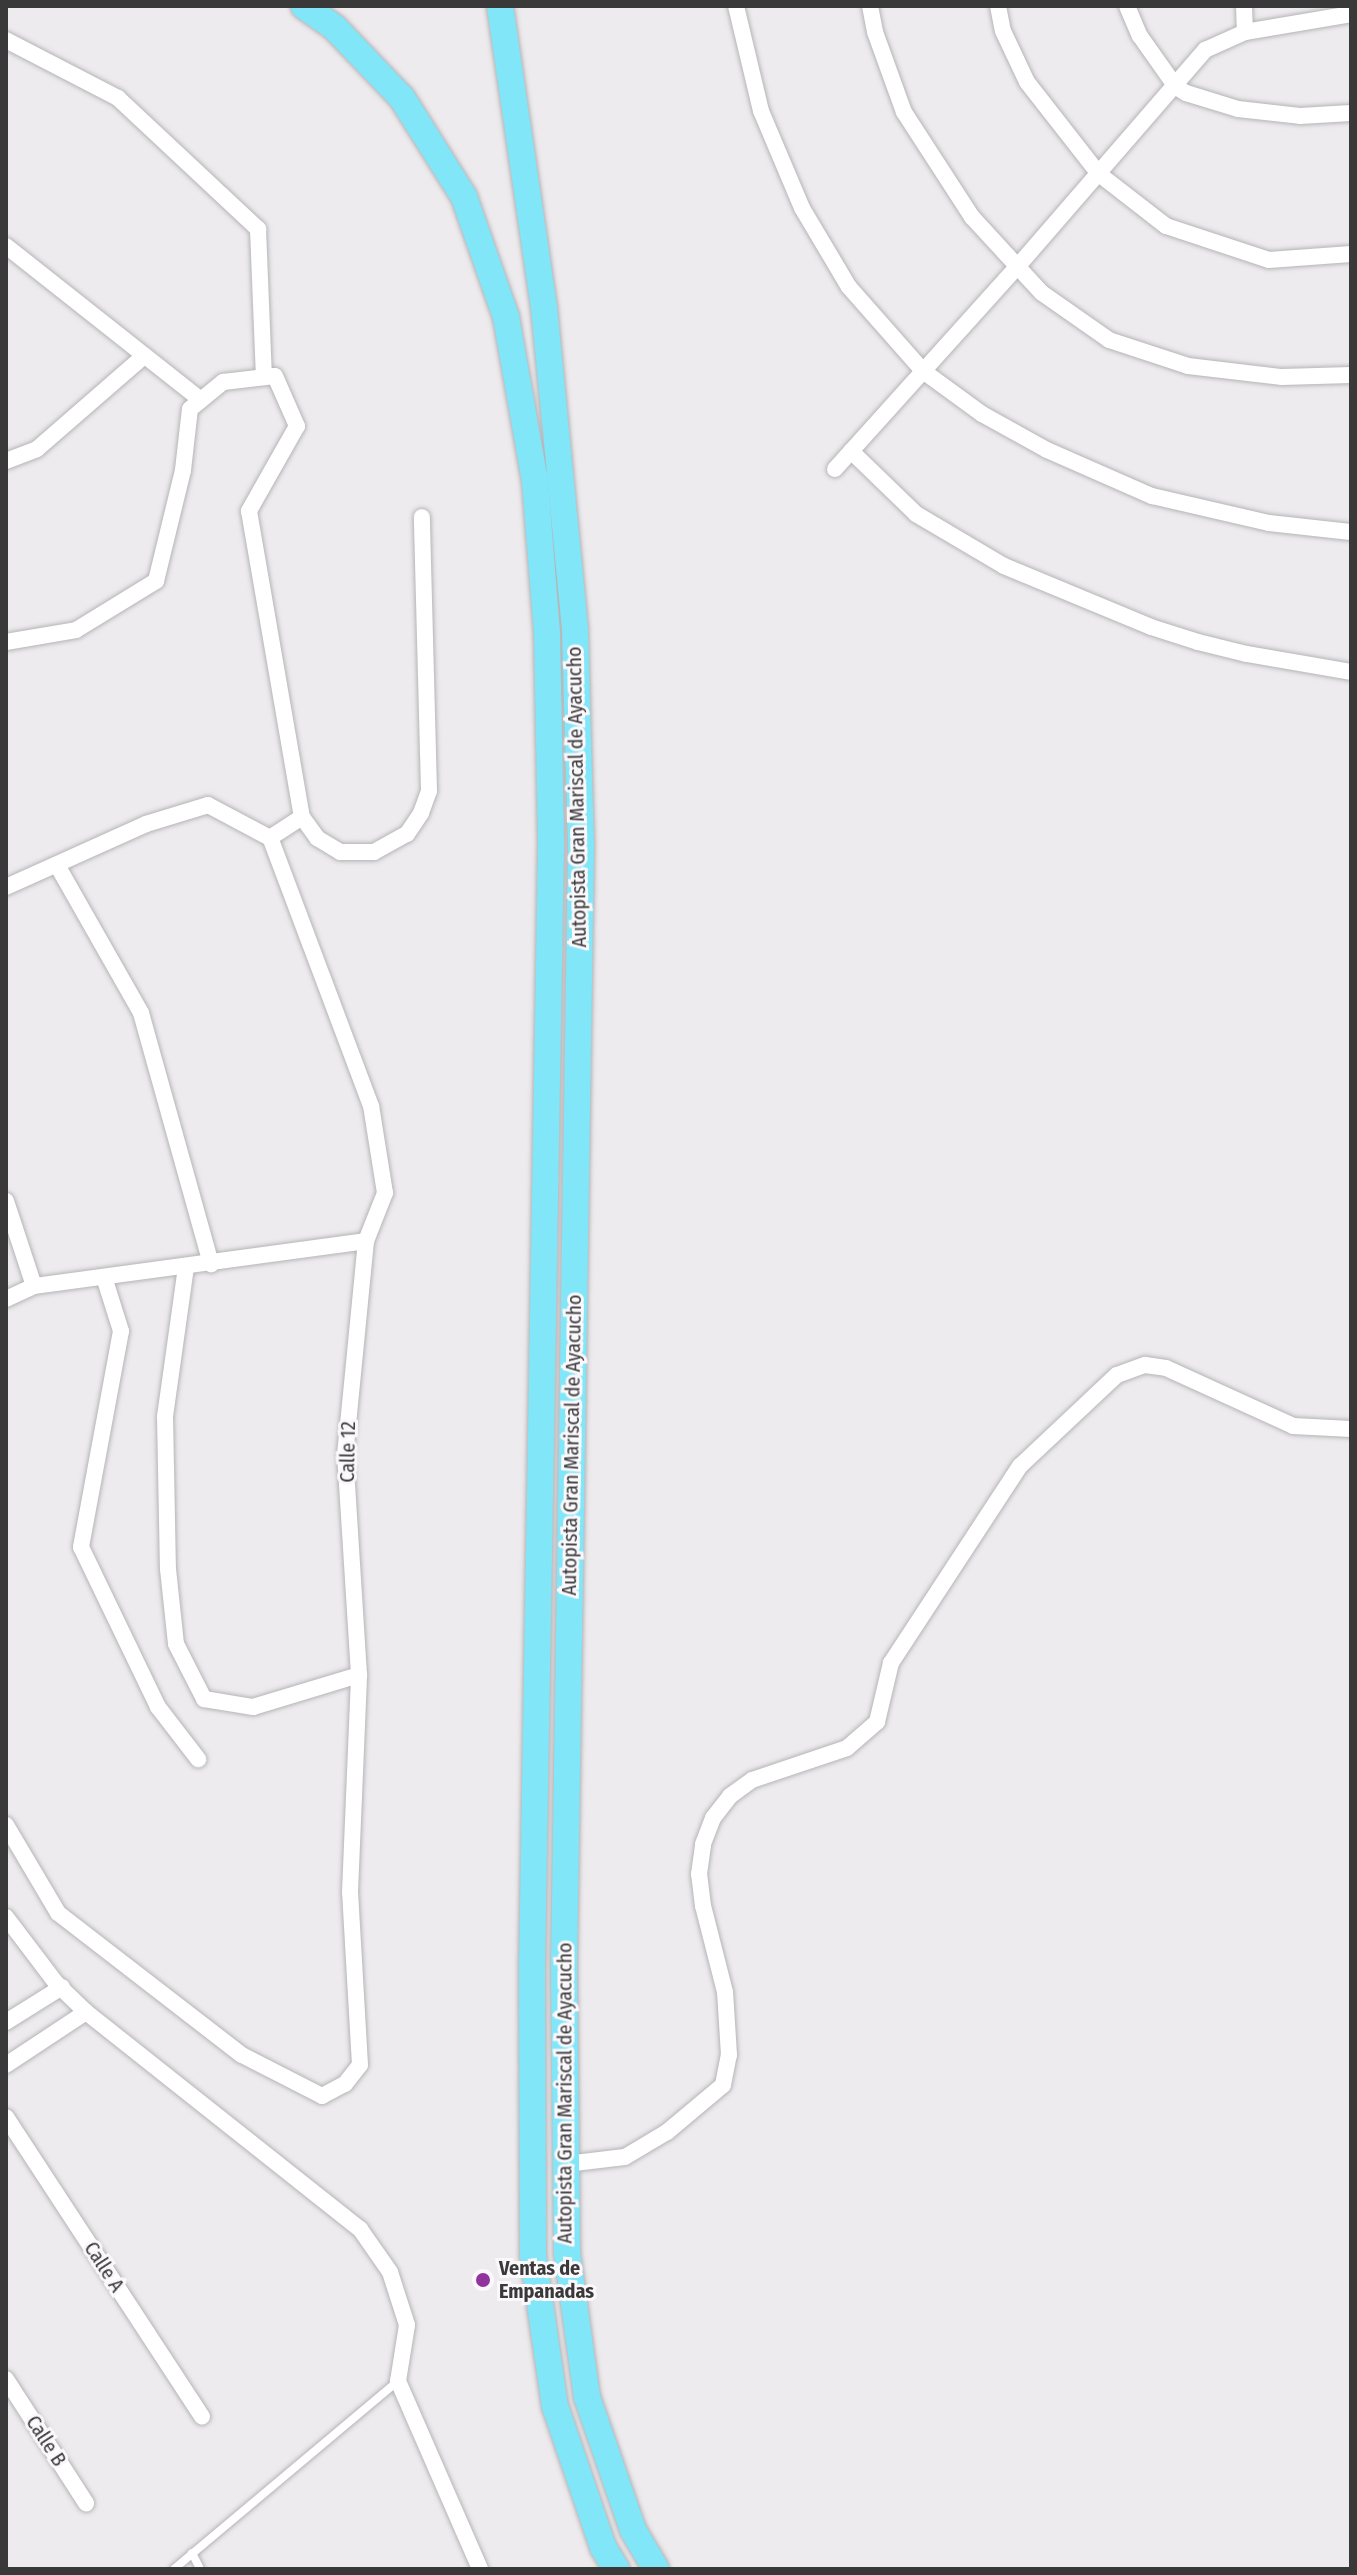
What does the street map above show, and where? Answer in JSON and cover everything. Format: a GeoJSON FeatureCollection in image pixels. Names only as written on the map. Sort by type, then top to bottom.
{"type":"FeatureCollection","features":[{"type":"Feature","properties":{"kind":"highway","name":"Autopista Gran Mariscal de Ayacucho"},"geometry":{"type":"LineString","coordinates":[[304,6],[335,28],[402,98],[464,197],[506,317],[535,481],[547,633],[551,813],[532,1968],[533,2256],[555,2406],[603,2547],[616,2569]]}},
{"type":"Feature","properties":{"kind":"highway","name":"Autopista Gran Mariscal de Ayacucho"},"geometry":{"type":"LineString","coordinates":[[500,6],[544,307],[575,631],[581,847],[564,1967],[567,2253],[587,2397],[633,2530],[656,2569]]}},
{"type":"Feature","properties":{"kind":"street"},"geometry":{"type":"LineString","coordinates":[[736,6],[761,111],[802,208],[849,287],[923,371],[982,414],[1047,450],[1152,496],[1269,523],[1351,532]]}},
{"type":"Feature","properties":{"kind":"street"},"geometry":{"type":"LineString","coordinates":[[870,6],[875,32],[904,112],[972,217],[1042,293],[1109,340],[1188,366],[1282,377],[1351,375]]}},
{"type":"Feature","properties":{"kind":"street"},"geometry":{"type":"LineString","coordinates":[[998,6],[1003,31],[1027,82],[1099,174],[1166,226],[1269,260],[1351,254]]}},
{"type":"Feature","properties":{"kind":"street"},"geometry":{"type":"LineString","coordinates":[[1127,6],[1140,36],[1176,87],[1197,98],[1238,109],[1300,116],[1351,113]]}},
{"type":"Feature","properties":{"kind":"street"},"geometry":{"type":"LineString","coordinates":[[1244,6],[1245,32]]}},
{"type":"Feature","properties":{"kind":"street"},"geometry":{"type":"LineString","coordinates":[[835,469],[1018,266],[1205,50],[1245,32],[1351,14]]}},
{"type":"Feature","properties":{"kind":"street"},"geometry":{"type":"LineString","coordinates":[[6,40],[118,98],[258,229],[264,377]]}},
{"type":"Feature","properties":{"kind":"street"},"geometry":{"type":"LineString","coordinates":[[6,246],[201,400]]}},
{"type":"Feature","properties":{"kind":"street"},"geometry":{"type":"LineString","coordinates":[[6,461],[37,449],[143,357]]}},
{"type":"Feature","properties":{"kind":"street"},"geometry":{"type":"LineString","coordinates":[[6,642],[76,630],[156,581],[183,470],[190,409],[223,382],[275,376],[297,426],[249,511],[302,817],[317,838],[340,852],[374,852],[407,834],[421,813],[429,791],[422,517]]}},
{"type":"Feature","properties":{"kind":"street"},"geometry":{"type":"LineString","coordinates":[[851,451],[916,514],[1004,566],[1186,638],[1259,657],[1351,672]]}},
{"type":"Feature","properties":{"kind":"street"},"geometry":{"type":"LineString","coordinates":[[6,887],[146,824],[208,805],[270,838],[302,817]]}},
{"type":"Feature","properties":{"kind":"street","name":"Calle 12"},"geometry":{"type":"LineString","coordinates":[[6,1825],[58,1913],[242,2055],[322,2096],[345,2084],[360,2065],[350,1892],[359,1675],[345,1455],[366,1241],[385,1193],[371,1106],[270,838]]}},
{"type":"Feature","properties":{"kind":"street"},"geometry":{"type":"LineString","coordinates":[[57,865],[141,1013],[211,1264]]}},
{"type":"Feature","properties":{"kind":"street"},"geometry":{"type":"LineString","coordinates":[[6,1201],[34,1286]]}},
{"type":"Feature","properties":{"kind":"street"},"geometry":{"type":"LineString","coordinates":[[6,1299],[34,1286],[366,1241]]}},
{"type":"Feature","properties":{"kind":"street"},"geometry":{"type":"LineString","coordinates":[[186,1267],[165,1416],[168,1569],[176,1644],[204,1699],[253,1707],[359,1675]]}},
{"type":"Feature","properties":{"kind":"street"},"geometry":{"type":"LineString","coordinates":[[104,1277],[121,1331],[81,1547],[158,1707],[198,1759]]}},
{"type":"Feature","properties":{"kind":"street"},"geometry":{"type":"LineString","coordinates":[[566,2164],[625,2157],[667,2132],[723,2085],[729,2055],[725,1992],[703,1906],[699,1874],[703,1844],[713,1818],[730,1796],[752,1780],[847,1748],[877,1722],[891,1663],[1020,1466],[1117,1375],[1145,1365],[1166,1368],[1293,1426],[1351,1429]]}},
{"type":"Feature","properties":{"kind":"street"},"geometry":{"type":"LineString","coordinates":[[6,1917],[86,2012],[360,2229],[390,2272],[407,2325],[398,2381],[480,2569]]}},
{"type":"Feature","properties":{"kind":"street"},"geometry":{"type":"LineString","coordinates":[[6,2022],[62,1987]]}},
{"type":"Feature","properties":{"kind":"street"},"geometry":{"type":"LineString","coordinates":[[6,2065],[86,2012]]}},
{"type":"Feature","properties":{"kind":"street","name":"Calle A"},"geometry":{"type":"LineString","coordinates":[[6,2117],[202,2416]]}},
{"type":"Feature","properties":{"kind":"street","name":"Calle B"},"geometry":{"type":"LineString","coordinates":[[6,2379],[86,2503]]}},
{"type":"Feature","properties":{"kind":"lane"},"geometry":{"type":"LineString","coordinates":[[174,2569],[398,2381]]}},
{"type":"Feature","properties":{"kind":"lane"},"geometry":{"type":"LineString","coordinates":[[192,2553],[200,2569]]}},
{"type":"Feature","properties":{"kind":"place","name":"Ventas de Empanadas"},"geometry":{"type":"Point","coordinates":[483,2280]}}]}
